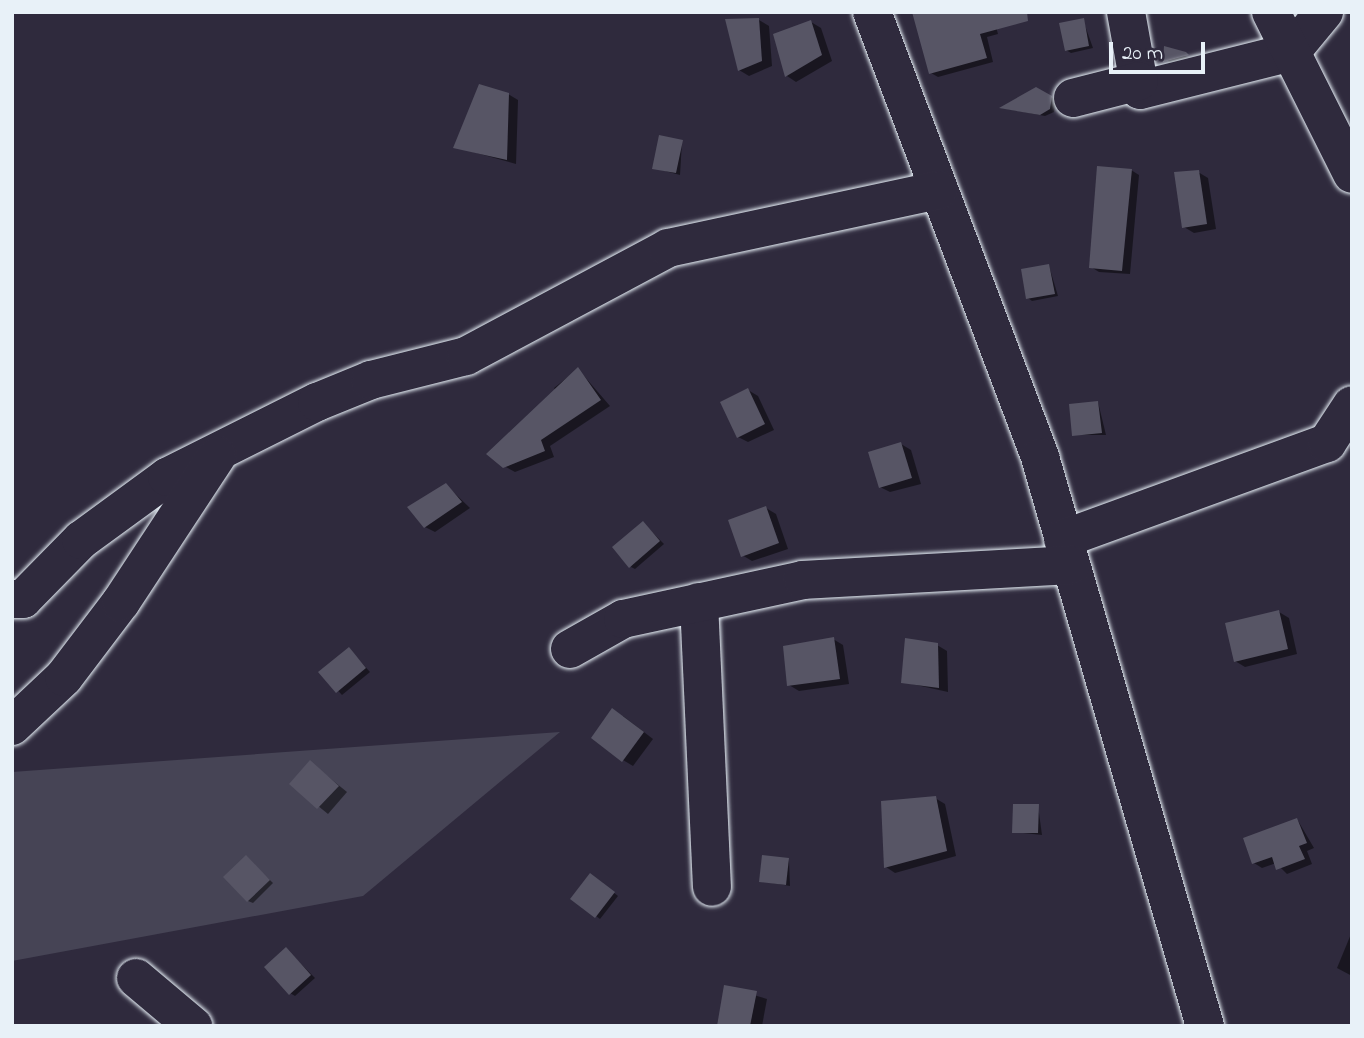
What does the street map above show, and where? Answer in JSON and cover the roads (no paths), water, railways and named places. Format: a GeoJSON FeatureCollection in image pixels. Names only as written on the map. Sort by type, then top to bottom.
{"type":"FeatureCollection","features":[{"type":"Feature","properties":{"kind":"street"},"geometry":{"type":"LineString","coordinates":[[872,12],[1040,457],[1205,1026]]}},
{"type":"Feature","properties":{"kind":"street"},"geometry":{"type":"LineString","coordinates":[[1126,12],[1140,90],[1291,52],[1324,12]]}},
{"type":"Feature","properties":{"kind":"street"},"geometry":{"type":"LineString","coordinates":[[1272,12],[1352,174]]}},
{"type":"Feature","properties":{"kind":"street"},"geometry":{"type":"LineString","coordinates":[[1073,98],[1139,81]]}},
{"type":"Feature","properties":{"kind":"street"},"geometry":{"type":"LineString","coordinates":[[12,599],[23,599],[81,540],[167,477],[371,380],[467,356],[668,248],[939,190]]}},
{"type":"Feature","properties":{"kind":"street"},"geometry":{"type":"LineString","coordinates":[[570,649],[623,619],[803,580],[1067,552],[1327,443],[1352,405]]}},
{"type":"Feature","properties":{"kind":"street"},"geometry":{"type":"LineString","coordinates":[[12,726],[64,677],[121,602],[218,455]]}},
{"type":"Feature","properties":{"kind":"street"},"geometry":{"type":"LineString","coordinates":[[699,602],[712,887]]}},
{"type":"Feature","properties":{"kind":"street"},"geometry":{"type":"LineString","coordinates":[[136,978],[193,1026]]}}]}
